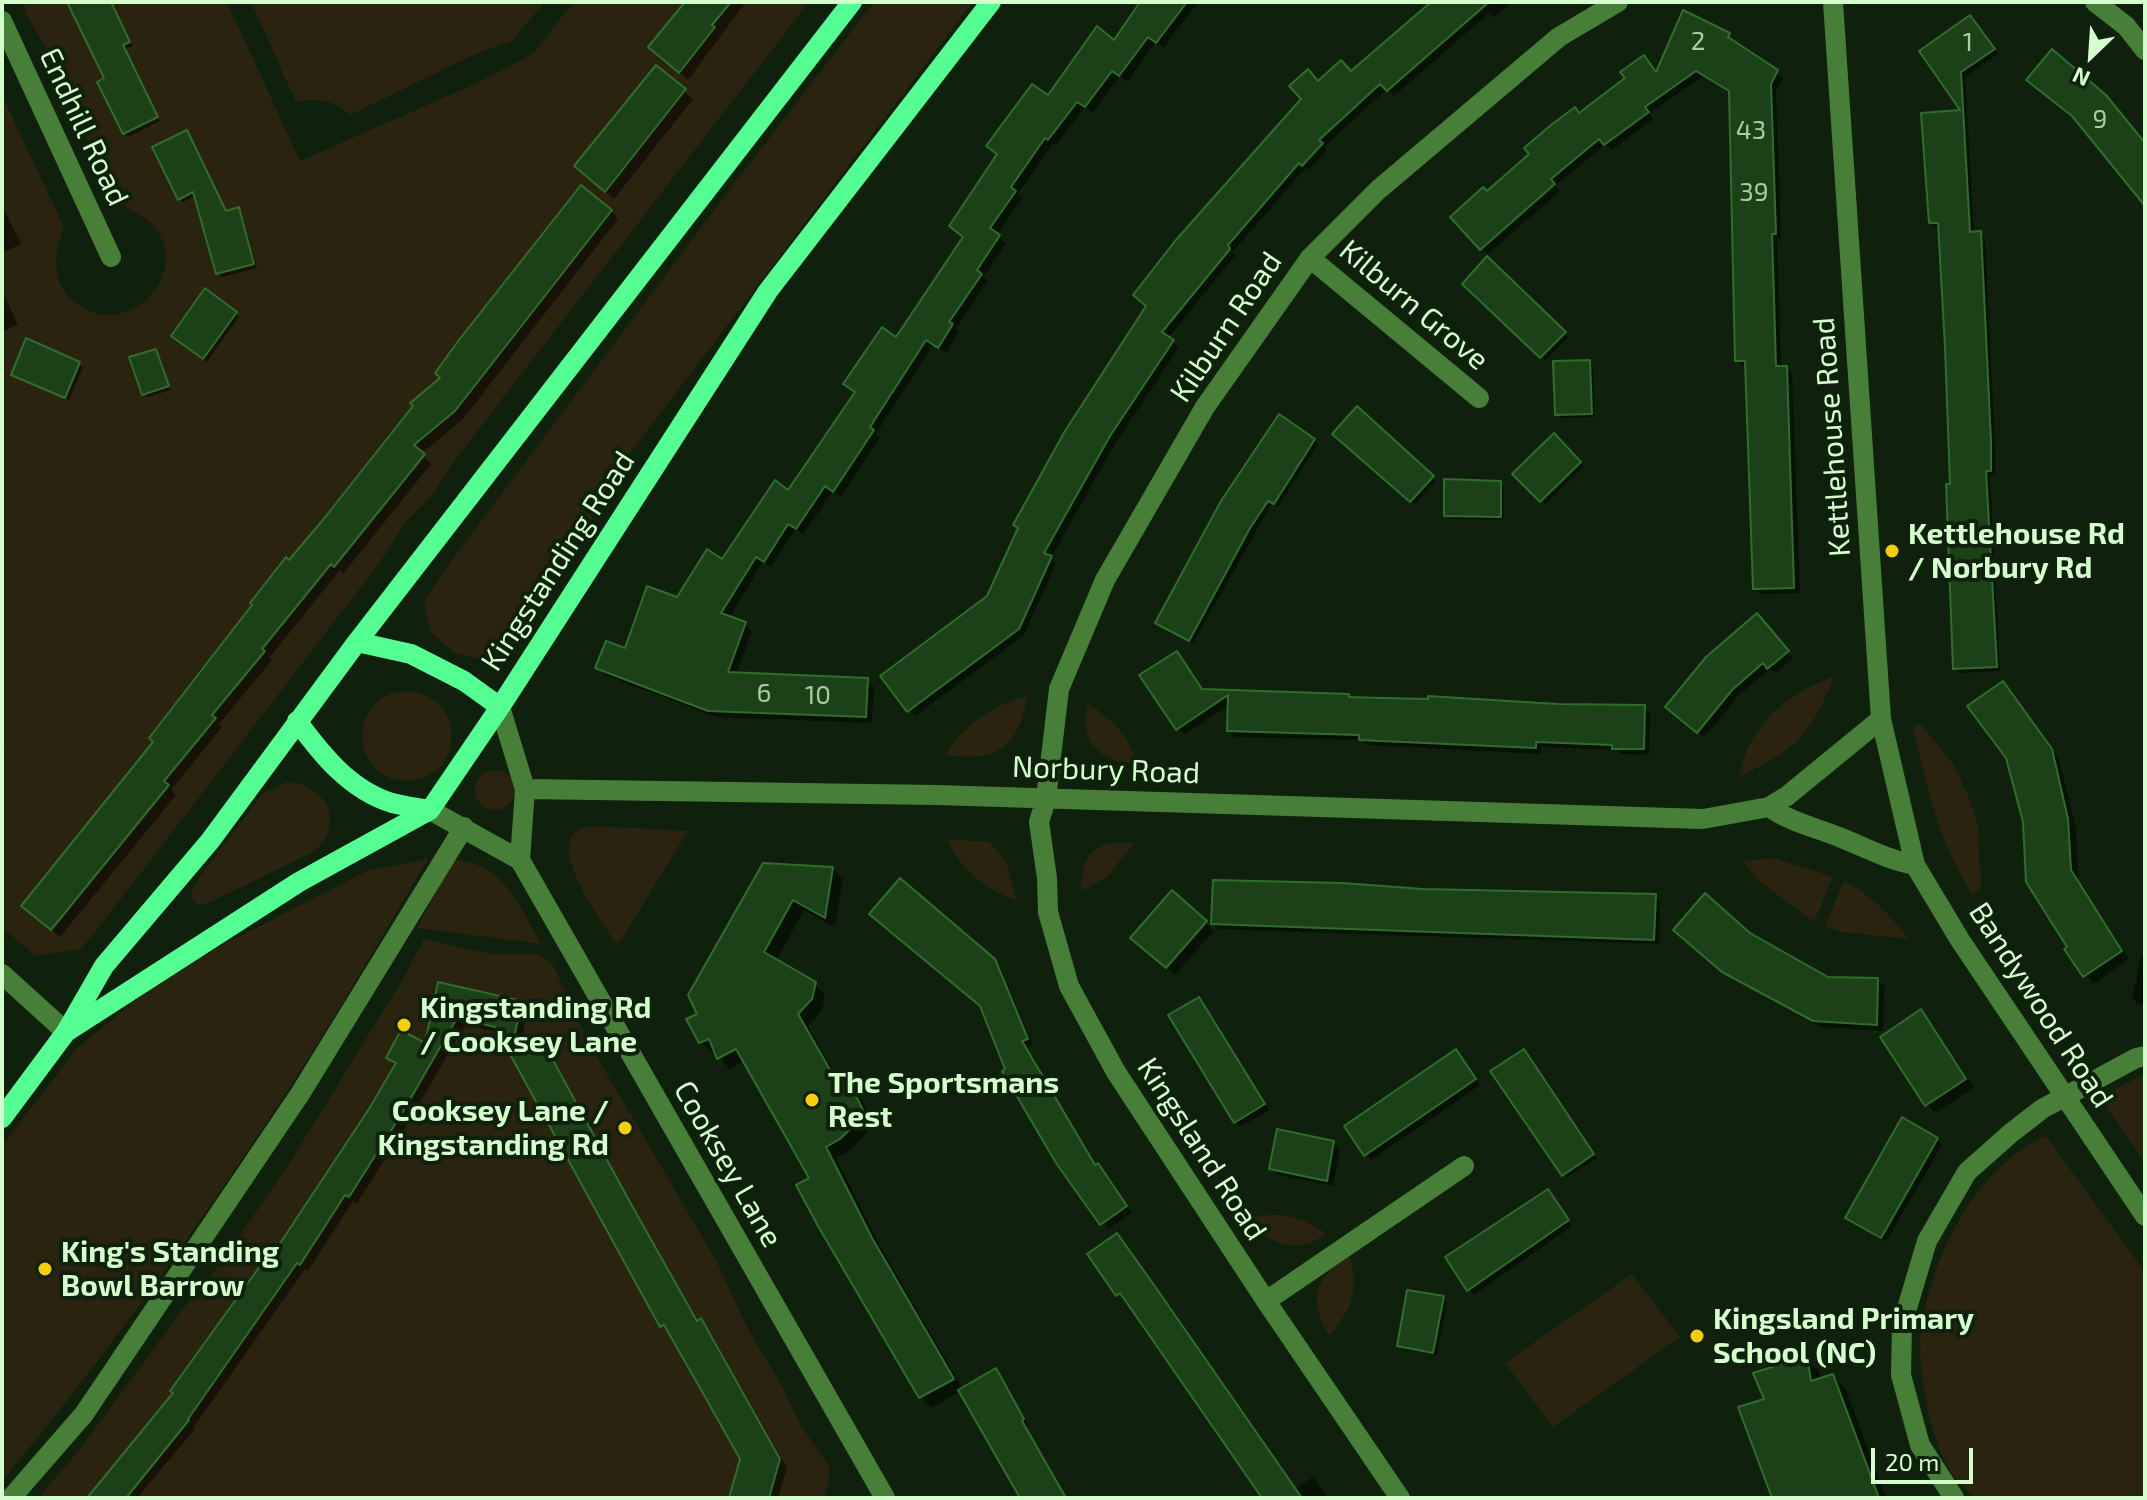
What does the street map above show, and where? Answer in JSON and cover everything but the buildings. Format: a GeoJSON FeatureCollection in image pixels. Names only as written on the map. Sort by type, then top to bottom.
{"type":"FeatureCollection","features":[{"type":"Feature","properties":{"kind":"main road","name":"Kingstanding Road"},"geometry":{"type":"LineString","coordinates":[[2,1118],[66,1032],[104,966],[210,841],[357,642],[852,2]]}},
{"type":"Feature","properties":{"kind":"main road","name":"Kingstanding Road"},"geometry":{"type":"LineString","coordinates":[[66,1032],[299,882],[430,810],[500,707],[768,291],[991,2]]}},
{"type":"Feature","properties":{"kind":"main road"},"geometry":{"type":"LineString","coordinates":[[357,642],[411,654],[464,681],[500,707]]}},
{"type":"Feature","properties":{"kind":"main road"},"geometry":{"type":"LineString","coordinates":[[297,721],[317,750],[354,785],[391,803],[430,810]]}},
{"type":"Feature","properties":{"kind":"street","name":"Kilburn Road"},"geometry":{"type":"LineString","coordinates":[[1046,799],[1059,689],[1105,580],[1205,407],[1310,258],[1378,190],[1559,37],[1618,2]]}},
{"type":"Feature","properties":{"kind":"street","name":"Kettlehouse Road"},"geometry":{"type":"LineString","coordinates":[[1833,2],[1881,719],[1915,865]]}},
{"type":"Feature","properties":{"kind":"street"},"geometry":{"type":"LineString","coordinates":[[2095,2],[2126,26],[2145,50]]}},
{"type":"Feature","properties":{"kind":"street","name":"Endhill Road"},"geometry":{"type":"LineString","coordinates":[[2,21],[111,257]]}},
{"type":"Feature","properties":{"kind":"street","name":"Kilburn Grove"},"geometry":{"type":"LineString","coordinates":[[1310,258],[1479,398]]}},
{"type":"Feature","properties":{"kind":"street"},"geometry":{"type":"LineString","coordinates":[[500,707],[525,789],[520,860]]}},
{"type":"Feature","properties":{"kind":"street","name":"Norbury Road"},"geometry":{"type":"LineString","coordinates":[[525,789],[1046,799],[1703,819],[1769,807],[1787,796],[1881,719]]}},
{"type":"Feature","properties":{"kind":"street","name":"Kingsland Road"},"geometry":{"type":"LineString","coordinates":[[1046,799],[1039,822],[1048,912],[1069,986],[1116,1072],[1400,1498]]}},
{"type":"Feature","properties":{"kind":"street"},"geometry":{"type":"LineString","coordinates":[[1769,807],[1786,819],[1890,860],[1915,865]]}},
{"type":"Feature","properties":{"kind":"street","name":"Cooksey Lane"},"geometry":{"type":"LineString","coordinates":[[430,810],[520,860],[885,1498]]}},
{"type":"Feature","properties":{"kind":"street"},"geometry":{"type":"LineString","coordinates":[[11,1498],[84,1414],[300,1094],[464,827]]}},
{"type":"Feature","properties":{"kind":"street","name":"Bandywood Road"},"geometry":{"type":"LineString","coordinates":[[1915,865],[1960,940],[2145,1216]]}},
{"type":"Feature","properties":{"kind":"street"},"geometry":{"type":"LineString","coordinates":[[2,974],[66,1032]]}},
{"type":"Feature","properties":{"kind":"street"},"geometry":{"type":"LineString","coordinates":[[1954,1498],[1920,1445],[1901,1375],[1902,1325],[1927,1241],[1967,1172],[2042,1109],[2145,1056]]}},
{"type":"Feature","properties":{"kind":"street"},"geometry":{"type":"LineString","coordinates":[[1266,1301],[1464,1166]]}},
{"type":"Feature","properties":{"kind":"shaded area"},"geometry":{"type":"Polygon","coordinates":[[[23,2],[227,2],[300,161],[468,87],[534,53],[573,2],[809,2],[455,460],[433,494],[405,523],[381,561],[100,926],[81,949],[35,956],[2,927],[2,750],[6,743],[2,747],[2,95],[64,227],[56,263],[57,274],[67,294],[88,310],[117,314],[132,309],[155,290],[165,262],[164,246],[155,228],[113,196],[108,187],[23,2]]]}},
{"type":"Feature","properties":{"kind":"shaded area"},"geometry":{"type":"Polygon","coordinates":[[[251,2],[545,2],[512,41],[480,52],[350,115],[325,101],[296,102],[251,2]]]}},
{"type":"Feature","properties":{"kind":"shaded area"},"geometry":{"type":"Polygon","coordinates":[[[874,2],[973,2],[631,452],[514,652],[484,661],[455,653],[430,632],[424,601],[727,193],[874,2]]]}},
{"type":"Feature","properties":{"kind":"shaded area"},"geometry":{"type":"Polygon","coordinates":[[[1834,676],[1817,713],[1799,738],[1775,758],[1739,777],[1751,742],[1772,714],[1800,692],[1834,676]]]}},
{"type":"Feature","properties":{"kind":"shaded area"},"geometry":{"type":"Polygon","coordinates":[[[407,691],[424,695],[439,704],[448,719],[452,736],[448,753],[439,768],[424,777],[407,781],[390,777],[375,768],[366,753],[362,736],[366,719],[375,704],[390,695],[407,691]]]}},
{"type":"Feature","properties":{"kind":"shaded area"},"geometry":{"type":"Polygon","coordinates":[[[1028,697],[1018,729],[1003,748],[980,756],[946,755],[960,735],[981,717],[1005,704],[1028,697]]]}},
{"type":"Feature","properties":{"kind":"shaded area"},"geometry":{"type":"Polygon","coordinates":[[[1089,704],[1125,737],[1135,764],[1111,759],[1098,751],[1087,732],[1085,718],[1089,704]]]}},
{"type":"Feature","properties":{"kind":"shaded area"},"geometry":{"type":"Polygon","coordinates":[[[1920,723],[1953,764],[1978,825],[1981,889],[1972,894],[1951,854],[1935,813],[1913,727],[1920,723]]]}},
{"type":"Feature","properties":{"kind":"shaded area"},"geometry":{"type":"Polygon","coordinates":[[[495,770],[509,776],[515,790],[509,804],[495,810],[481,804],[475,790],[481,776],[495,770]]]}},
{"type":"Feature","properties":{"kind":"shaded area"},"geometry":{"type":"Polygon","coordinates":[[[287,782],[313,790],[325,803],[330,820],[324,841],[315,851],[199,906],[190,896],[198,879],[263,793],[287,782]]]}},
{"type":"Feature","properties":{"kind":"shaded area"},"geometry":{"type":"Polygon","coordinates":[[[595,826],[688,831],[621,941],[616,944],[587,898],[570,859],[569,843],[577,831],[595,826]]]}},
{"type":"Feature","properties":{"kind":"shaded area"},"geometry":{"type":"Polygon","coordinates":[[[947,839],[989,842],[1006,862],[1017,900],[995,891],[975,877],[959,860],[947,839]]]}},
{"type":"Feature","properties":{"kind":"shaded area"},"geometry":{"type":"Polygon","coordinates":[[[1119,842],[1134,843],[1107,877],[1081,892],[1088,857],[1100,847],[1119,842]]]}},
{"type":"Feature","properties":{"kind":"shaded area"},"geometry":{"type":"Polygon","coordinates":[[[1775,858],[1833,877],[1814,922],[1759,881],[1743,861],[1775,858]]]}},
{"type":"Feature","properties":{"kind":"shaded area"},"geometry":{"type":"Polygon","coordinates":[[[428,859],[305,1064],[219,1193],[114,1340],[2,1481],[2,1146],[78,1047],[174,970],[369,870],[428,859]]]}},
{"type":"Feature","properties":{"kind":"shaded area"},"geometry":{"type":"Polygon","coordinates":[[[453,860],[470,863],[497,877],[517,901],[541,944],[417,928],[453,860]]]}},
{"type":"Feature","properties":{"kind":"shaded area"},"geometry":{"type":"Polygon","coordinates":[[[1844,881],[1880,906],[1909,939],[1842,932],[1825,926],[1844,881]]]}},
{"type":"Feature","properties":{"kind":"shaded area"},"geometry":{"type":"Polygon","coordinates":[[[424,939],[491,954],[539,954],[552,963],[587,1040],[716,1260],[747,1327],[780,1382],[801,1426],[829,1466],[824,1498],[38,1498],[80,1449],[191,1298],[217,1268],[289,1164],[404,977],[424,939]]]}},
{"type":"Feature","properties":{"kind":"shaded area"},"geometry":{"type":"Polygon","coordinates":[[[2145,1074],[2145,1163],[2106,1106],[2107,1097],[2116,1089],[2145,1074]]]}},
{"type":"Feature","properties":{"kind":"shaded area"},"geometry":{"type":"Polygon","coordinates":[[[2046,1136],[2145,1272],[2145,1498],[1975,1498],[1950,1471],[1930,1419],[1922,1378],[1920,1339],[1937,1268],[1963,1214],[1980,1189],[2021,1150],[2046,1136]]]}},
{"type":"Feature","properties":{"kind":"shaded area"},"geometry":{"type":"Polygon","coordinates":[[[1275,1214],[1304,1220],[1326,1233],[1306,1244],[1285,1245],[1266,1236],[1251,1218],[1275,1214]]]}},
{"type":"Feature","properties":{"kind":"shaded area"},"geometry":{"type":"Polygon","coordinates":[[[1348,1255],[1354,1277],[1352,1298],[1343,1318],[1329,1336],[1318,1311],[1318,1291],[1328,1273],[1348,1255]]]}},
{"type":"Feature","properties":{"kind":"shaded area"},"geometry":{"type":"Polygon","coordinates":[[[1632,1274],[1680,1337],[1553,1427],[1505,1363],[1632,1274]]]}},
{"type":"Feature","properties":{"kind":"place","name":"Kettlehouse Rd / Norbury Rd"},"geometry":{"type":"Point","coordinates":[1892,551]}},
{"type":"Feature","properties":{"kind":"place","name":"Kingstanding Rd / Cooksey Lane"},"geometry":{"type":"Point","coordinates":[404,1025]}},
{"type":"Feature","properties":{"kind":"place","name":"The Sportsmans Rest"},"geometry":{"type":"Point","coordinates":[812,1100]}},
{"type":"Feature","properties":{"kind":"place","name":"Cooksey Lane / Kingstanding Rd"},"geometry":{"type":"Point","coordinates":[625,1128]}},
{"type":"Feature","properties":{"kind":"place","name":"King's Standing Bowl Barrow"},"geometry":{"type":"Point","coordinates":[45,1269]}},
{"type":"Feature","properties":{"kind":"place","name":"Kingsland Primary School (NC)"},"geometry":{"type":"Point","coordinates":[1697,1336]}}]}
